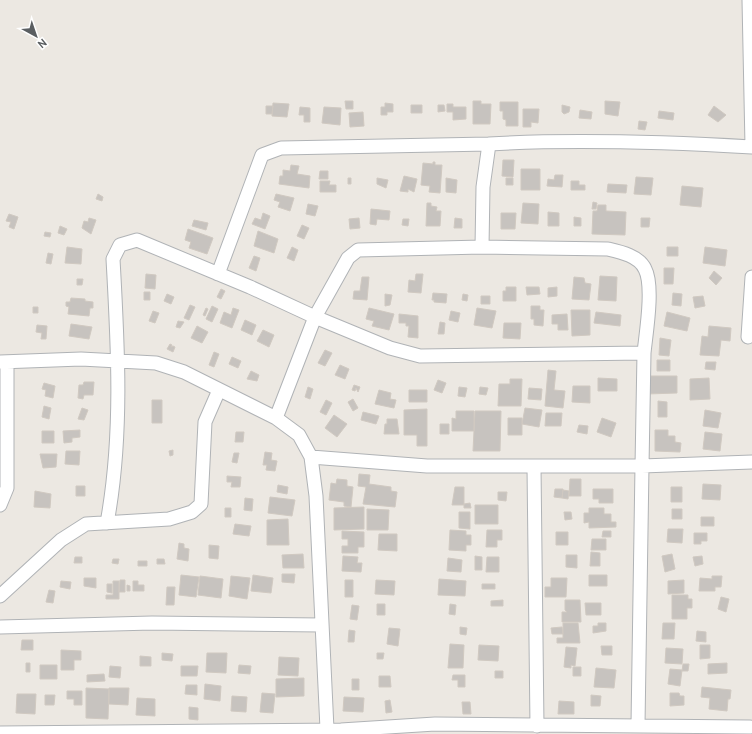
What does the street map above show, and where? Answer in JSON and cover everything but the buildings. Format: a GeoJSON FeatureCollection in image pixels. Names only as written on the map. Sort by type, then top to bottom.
{"type":"FeatureCollection","features":[{"type":"Feature","properties":{"kind":"street"},"geometry":{"type":"LineString","coordinates":[[218,274],[262,154],[281,148],[564,141],[752,146],[749,0]]}},
{"type":"Feature","properties":{"kind":"street"},"geometry":{"type":"LineString","coordinates":[[482,247],[483,187],[489,144]]}},
{"type":"Feature","properties":{"kind":"street"},"geometry":{"type":"LineString","coordinates":[[107,523],[114,481],[118,360],[113,259],[120,245],[137,240],[390,348],[420,356],[644,353]]}},
{"type":"Feature","properties":{"kind":"street"},"geometry":{"type":"LineString","coordinates":[[276,418],[315,317],[348,258],[358,250],[482,247],[608,249],[628,254],[645,268],[648,277],[648,298],[644,353],[638,725]]}},
{"type":"Feature","properties":{"kind":"street"},"geometry":{"type":"LineString","coordinates":[[748,337],[752,277]]}},
{"type":"Feature","properties":{"kind":"street"},"geometry":{"type":"LineString","coordinates":[[0,505],[7,488],[4,362],[81,359],[156,363],[184,372],[276,418],[299,435],[311,456],[316,496],[321,625],[328,729]]}},
{"type":"Feature","properties":{"kind":"street"},"geometry":{"type":"LineString","coordinates":[[0,596],[61,540],[86,524],[169,519],[192,512],[201,504],[205,422],[219,390]]}},
{"type":"Feature","properties":{"kind":"street"},"geometry":{"type":"LineString","coordinates":[[311,456],[427,466],[642,466],[752,462]]}},
{"type":"Feature","properties":{"kind":"street"},"geometry":{"type":"LineString","coordinates":[[534,467],[537,726]]}},
{"type":"Feature","properties":{"kind":"street"},"geometry":{"type":"LineString","coordinates":[[0,627],[152,623],[321,625]]}},
{"type":"Feature","properties":{"kind":"street"},"geometry":{"type":"LineString","coordinates":[[0,733],[328,729],[435,724],[750,727]]}}]}
